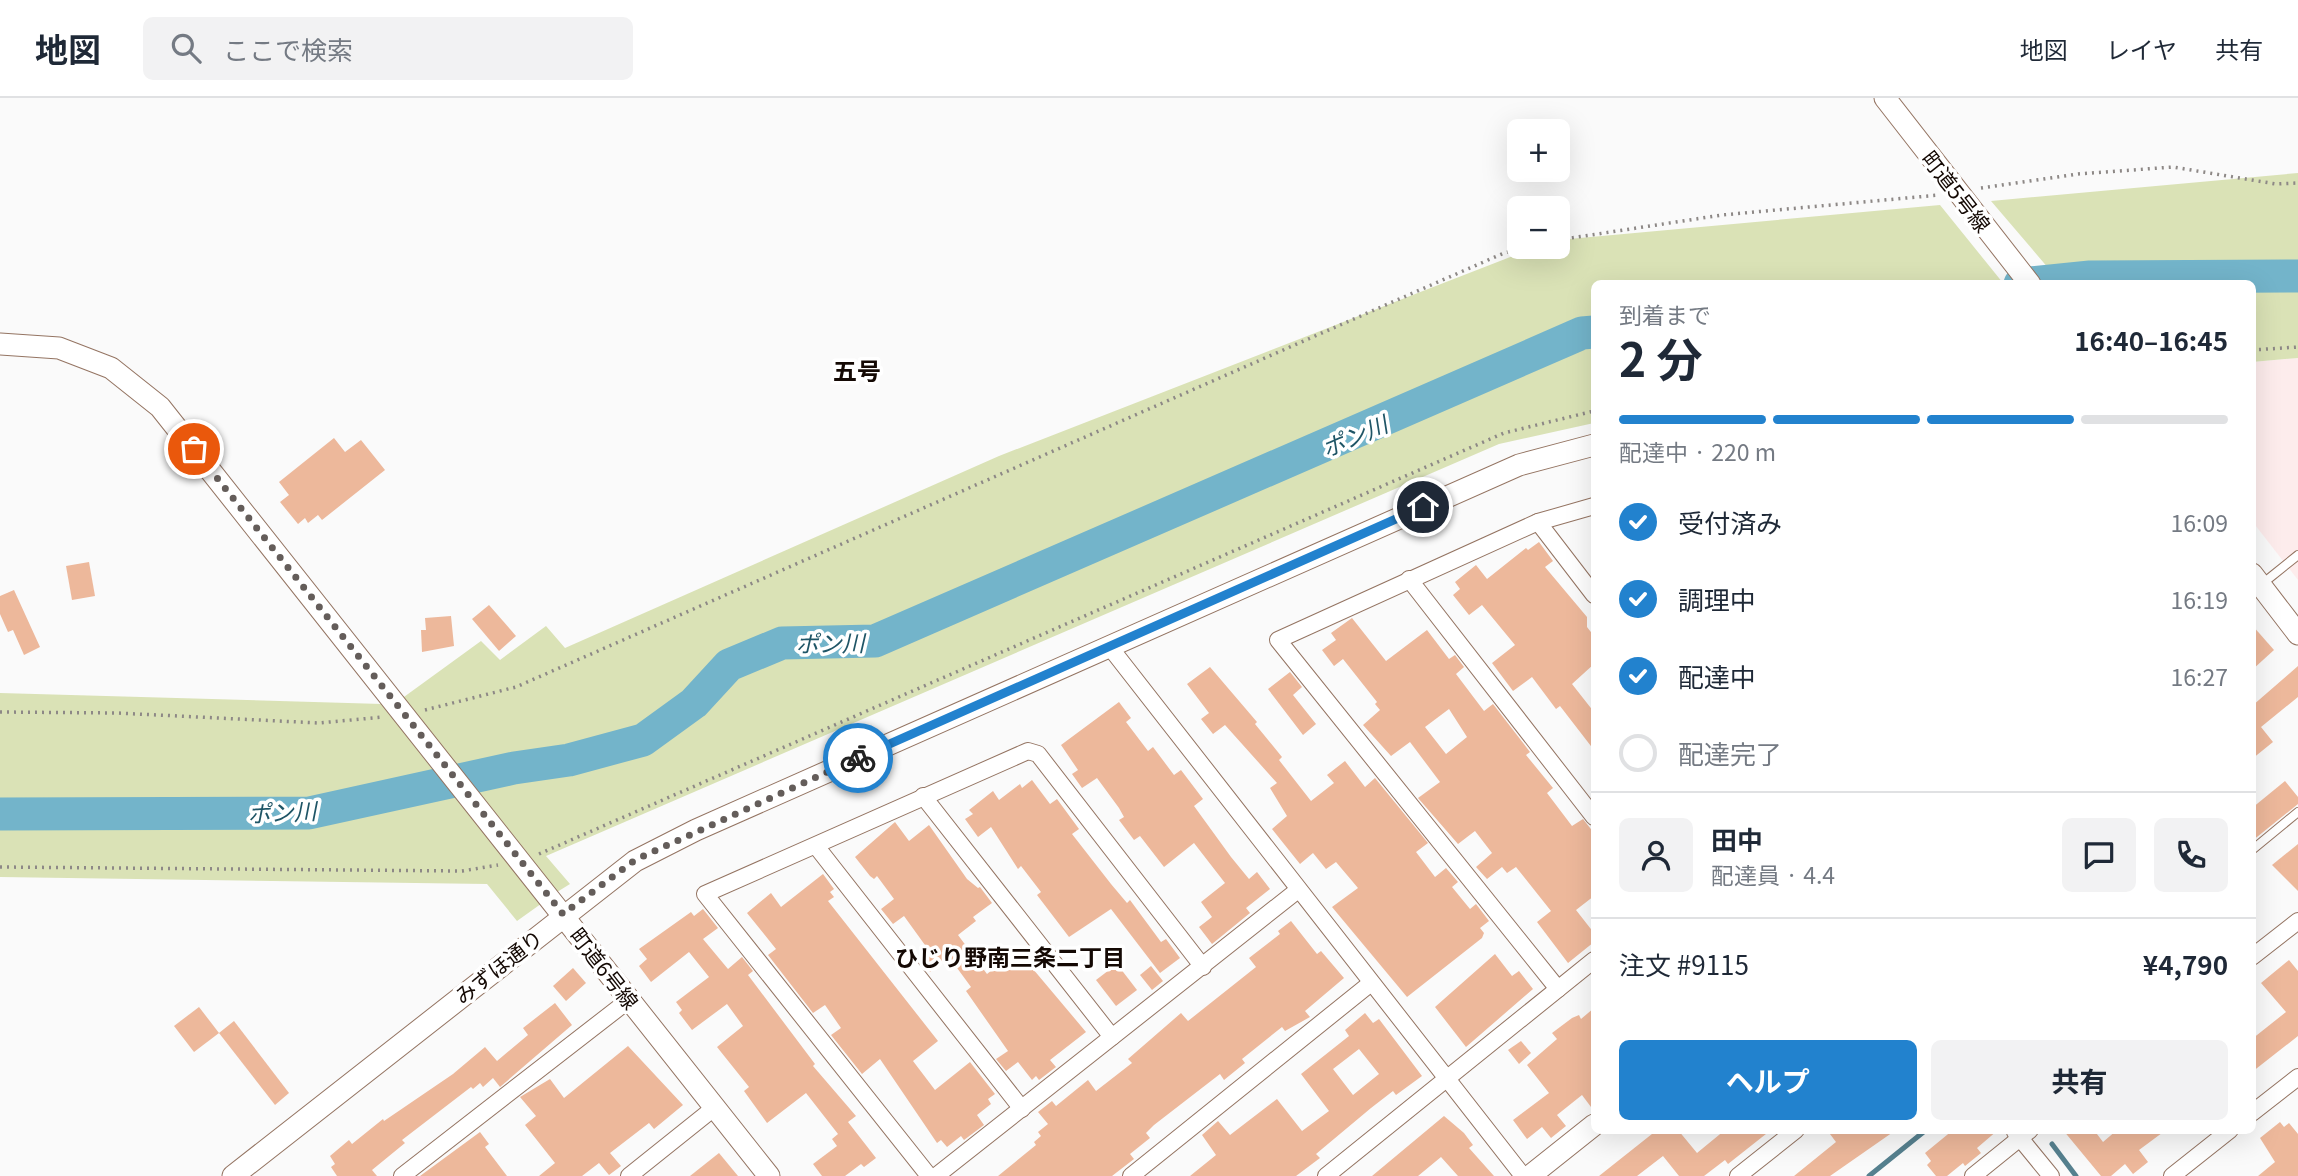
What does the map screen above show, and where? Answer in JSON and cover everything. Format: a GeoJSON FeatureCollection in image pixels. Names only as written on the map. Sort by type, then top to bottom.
{"type":"FeatureCollection","features":[{"type":"Feature","properties":{"kind":"street","name":"町道5号線"},"geometry":{"type":"LineString","coordinates":[[1885,98],[2027,280]]}},
{"type":"Feature","properties":{"kind":"street","name":"町道6号線"},"geometry":{"type":"LineString","coordinates":[[0,344],[59,348],[111,368],[160,407],[410,719],[769,1176]]}},
{"type":"Feature","properties":{"kind":"street","name":"みずほ通り"},"geometry":{"type":"LineString","coordinates":[[233,1176],[635,860],[696,830],[1519,465],[1591,446]]}},
{"type":"Feature","properties":{"kind":"street"},"geometry":{"type":"LineString","coordinates":[[1558,989],[1278,640],[1538,522],[1591,507]]}},
{"type":"Feature","properties":{"kind":"street"},"geometry":{"type":"LineString","coordinates":[[1538,522],[1591,591]]}},
{"type":"Feature","properties":{"kind":"street"},"geometry":{"type":"LineString","coordinates":[[1409,579],[1591,813]]}},
{"type":"Feature","properties":{"kind":"street"},"geometry":{"type":"LineString","coordinates":[[2258,591],[2298,634]]}},
{"type":"Feature","properties":{"kind":"street"},"geometry":{"type":"LineString","coordinates":[[1109,646],[1523,1176]]}},
{"type":"Feature","properties":{"kind":"street"},"geometry":{"type":"LineString","coordinates":[[929,1176],[705,894],[1028,751],[1038,754],[1203,967]]}},
{"type":"Feature","properties":{"kind":"street"},"geometry":{"type":"LineString","coordinates":[[923,796],[1112,1037]]}},
{"type":"Feature","properties":{"kind":"street"},"geometry":{"type":"LineString","coordinates":[[816,846],[1022,1109]]}},
{"type":"Feature","properties":{"kind":"street"},"geometry":{"type":"LineString","coordinates":[[936,1176],[1298,890]]}},
{"type":"Feature","properties":{"kind":"street"},"geometry":{"type":"LineString","coordinates":[[2256,954],[2298,921]]}},
{"type":"Feature","properties":{"kind":"street"},"geometry":{"type":"LineString","coordinates":[[1326,1176],[1591,962]]}},
{"type":"Feature","properties":{"kind":"street"},"geometry":{"type":"LineString","coordinates":[[1131,1176],[1371,983]]}},
{"type":"Feature","properties":{"kind":"street"},"geometry":{"type":"LineString","coordinates":[[402,1176],[629,999]]}},
{"type":"Feature","properties":{"kind":"street"},"geometry":{"type":"LineString","coordinates":[[2256,1110],[2298,1077]]}},
{"type":"Feature","properties":{"kind":"street"},"geometry":{"type":"LineString","coordinates":[[629,1176],[714,1108]]}},
{"type":"Feature","properties":{"kind":"street"},"geometry":{"type":"LineString","coordinates":[[1530,1176],[1591,1127]]}},
{"type":"Feature","properties":{"kind":"street"},"geometry":{"type":"LineString","coordinates":[[1738,1176],[1791,1134]]}},
{"type":"Feature","properties":{"kind":"street"},"geometry":{"type":"LineString","coordinates":[[1973,1176],[2020,1134]]}},
{"type":"Feature","properties":{"kind":"street"},"geometry":{"type":"LineString","coordinates":[[2022,1134],[2051,1176]]}},
{"type":"Feature","properties":{"kind":"street"},"geometry":{"type":"LineString","coordinates":[[2172,1176],[2225,1134]]}},
{"type":"Feature","properties":{"kind":"lane"},"geometry":{"type":"LineString","coordinates":[[2258,591],[2298,555]]}},
{"type":"Feature","properties":{"kind":"lane"},"geometry":{"type":"LineString","coordinates":[[2256,846],[2298,812]]}},
{"type":"Feature","properties":{"kind":"path"},"geometry":{"type":"LineString","coordinates":[[1570,238],[1722,215],[1918,199],[2078,174],[2173,167],[2276,184],[2298,183]]}},
{"type":"Feature","properties":{"kind":"path"},"geometry":{"type":"LineString","coordinates":[[0,712],[117,713],[319,723],[410,719],[516,687],[1014,466],[1507,252]]}},
{"type":"Feature","properties":{"kind":"path"},"geometry":{"type":"LineString","coordinates":[[2256,350],[2298,347]]}},
{"type":"Feature","properties":{"kind":"path"},"geometry":{"type":"LineString","coordinates":[[0,867],[462,872],[517,856],[724,771],[1504,433],[1591,412]]}},
{"type":"Feature","properties":{"kind":"shaded area"},"geometry":{"type":"Polygon","coordinates":[[[2298,358],[2298,580],[2256,526],[2256,362],[2298,358]]]}},
{"type":"Feature","properties":{"kind":"green space"},"geometry":{"type":"Polygon","coordinates":[[[2298,173],[2298,358],[2256,362],[2256,280],[2058,280],[1991,201],[2298,173]]]}},
{"type":"Feature","properties":{"kind":"green space"},"geometry":{"type":"Polygon","coordinates":[[[1940,205],[2001,280],[1591,280],[1591,424],[1499,444],[546,856],[570,884],[549,897],[397,702],[481,641],[500,660],[546,626],[565,648],[999,456],[1507,258],[1570,259],[1570,239],[1940,205]]]}},
{"type":"Feature","properties":{"kind":"green space"},"geometry":{"type":"Polygon","coordinates":[[[0,693],[382,704],[545,901],[517,921],[487,884],[0,877],[0,693]]]}},
{"type":"Feature","properties":{"kind":"building"},"geometry":{"type":"Polygon","coordinates":[[[334,438],[345,452],[361,440],[385,470],[322,520],[318,515],[308,523],[305,518],[298,524],[280,502],[289,495],[279,482],[334,438]]]}},
{"type":"Feature","properties":{"kind":"building"},"geometry":{"type":"Polygon","coordinates":[[[1539,542],[1553,561],[1545,567],[1587,617],[1587,627],[1591,632],[1591,667],[1572,684],[1591,708],[1591,746],[1560,706],[1556,709],[1532,677],[1513,691],[1492,663],[1515,645],[1482,605],[1469,615],[1453,595],[1460,589],[1455,582],[1476,565],[1487,579],[1526,548],[1528,550],[1539,542]]]}},
{"type":"Feature","properties":{"kind":"building"},"geometry":{"type":"Polygon","coordinates":[[[89,562],[95,596],[72,600],[66,566],[89,562]]]}},
{"type":"Feature","properties":{"kind":"building"},"geometry":{"type":"Polygon","coordinates":[[[14,590],[40,647],[24,655],[13,630],[8,632],[0,614],[0,596],[14,590]]]}},
{"type":"Feature","properties":{"kind":"building"},"geometry":{"type":"Polygon","coordinates":[[[489,605],[516,636],[499,651],[472,619],[489,605]]]}},
{"type":"Feature","properties":{"kind":"building"},"geometry":{"type":"Polygon","coordinates":[[[451,616],[454,646],[422,652],[421,630],[426,630],[425,618],[451,616]]]}},
{"type":"Feature","properties":{"kind":"building"},"geometry":{"type":"Polygon","coordinates":[[[1352,618],[1386,661],[1427,630],[1449,659],[1455,655],[1464,667],[1456,674],[1484,711],[1493,704],[1530,752],[1526,755],[1553,788],[1547,793],[1572,826],[1583,819],[1591,829],[1591,898],[1576,910],[1591,929],[1591,944],[1568,963],[1537,922],[1551,911],[1516,867],[1507,873],[1502,867],[1487,879],[1476,867],[1492,853],[1475,831],[1458,844],[1418,798],[1440,782],[1410,742],[1391,756],[1363,725],[1380,710],[1375,704],[1377,702],[1343,659],[1334,666],[1322,650],[1336,640],[1331,633],[1352,618]],[[1449,709],[1425,727],[1446,754],[1467,737],[1449,709]]]}},
{"type":"Feature","properties":{"kind":"building"},"geometry":{"type":"Polygon","coordinates":[[[2256,630],[2274,650],[2256,666],[2256,630]]]}},
{"type":"Feature","properties":{"kind":"building"},"geometry":{"type":"Polygon","coordinates":[[[2298,666],[2298,697],[2261,727],[2273,742],[2256,756],[2256,703],[2298,666]]]}},
{"type":"Feature","properties":{"kind":"building"},"geometry":{"type":"Polygon","coordinates":[[[1210,667],[1257,722],[1255,724],[1282,757],[1279,760],[1311,801],[1334,783],[1327,775],[1345,761],[1365,787],[1375,778],[1428,843],[1416,852],[1435,877],[1446,868],[1458,882],[1452,887],[1470,909],[1476,904],[1489,921],[1480,928],[1484,933],[1482,938],[1407,997],[1332,907],[1358,888],[1336,862],[1326,869],[1313,853],[1300,864],[1272,829],[1287,816],[1270,788],[1277,783],[1225,725],[1213,734],[1201,719],[1209,713],[1187,684],[1210,667]]]}},
{"type":"Feature","properties":{"kind":"building"},"geometry":{"type":"Polygon","coordinates":[[[1290,672],[1302,687],[1293,695],[1316,724],[1303,735],[1268,689],[1290,672]]]}},
{"type":"Feature","properties":{"kind":"building"},"geometry":{"type":"Polygon","coordinates":[[[1119,702],[1131,718],[1126,722],[1148,751],[1153,747],[1174,775],[1181,770],[1203,799],[1194,806],[1231,857],[1249,879],[1257,872],[1270,889],[1246,908],[1250,913],[1212,944],[1199,927],[1212,917],[1201,902],[1225,883],[1194,843],[1164,867],[1140,836],[1134,840],[1119,820],[1124,817],[1119,808],[1097,778],[1082,788],[1072,774],[1078,770],[1061,745],[1119,702]]]}},
{"type":"Feature","properties":{"kind":"building"},"geometry":{"type":"Polygon","coordinates":[[[1032,780],[1050,804],[1057,799],[1079,829],[1072,834],[1127,903],[1130,900],[1161,942],[1166,939],[1180,958],[1160,973],[1111,909],[1069,937],[1037,895],[1041,892],[1021,866],[1018,869],[991,827],[978,837],[965,819],[973,814],[969,810],[993,791],[999,800],[1020,784],[1022,788],[1032,780]]]}},
{"type":"Feature","properties":{"kind":"building"},"geometry":{"type":"Polygon","coordinates":[[[2285,781],[2298,797],[2298,804],[2256,838],[2256,805],[2285,781]]]}},
{"type":"Feature","properties":{"kind":"building"},"geometry":{"type":"Polygon","coordinates":[[[895,822],[909,841],[929,825],[967,879],[980,887],[992,903],[973,917],[976,921],[958,935],[987,974],[1017,950],[1086,1032],[1050,1060],[1056,1067],[1039,1080],[1036,1076],[1032,1080],[1018,1062],[1006,1071],[996,1059],[1008,1051],[966,991],[971,987],[949,957],[930,972],[921,960],[930,952],[904,916],[893,924],[881,909],[894,899],[877,876],[874,879],[870,876],[855,857],[895,822]]]}},
{"type":"Feature","properties":{"kind":"building"},"geometry":{"type":"Polygon","coordinates":[[[2298,844],[2298,891],[2272,865],[2298,844]]]}},
{"type":"Feature","properties":{"kind":"building"},"geometry":{"type":"Polygon","coordinates":[[[823,874],[834,889],[830,892],[834,897],[828,901],[938,1041],[913,1061],[935,1090],[970,1062],[995,1094],[988,1099],[991,1104],[977,1115],[984,1125],[964,1140],[961,1136],[947,1147],[941,1140],[937,1143],[880,1059],[862,1074],[831,1035],[841,1028],[825,1005],[813,1013],[768,955],[776,949],[747,913],[771,893],[781,907],[823,874]]]}},
{"type":"Feature","properties":{"kind":"building"},"geometry":{"type":"Polygon","coordinates":[[[703,909],[718,928],[703,939],[728,969],[742,957],[753,971],[748,975],[815,1064],[813,1066],[856,1116],[848,1122],[876,1158],[864,1167],[861,1164],[845,1176],[822,1176],[813,1164],[837,1146],[832,1139],[838,1134],[806,1093],[767,1123],[744,1091],[749,1087],[717,1047],[743,1026],[727,1004],[692,1030],[679,1013],[682,1010],[676,1002],[709,977],[689,952],[651,982],[639,966],[647,959],[639,949],[691,912],[694,916],[703,909]]]}},
{"type":"Feature","properties":{"kind":"building"},"geometry":{"type":"Polygon","coordinates":[[[1291,921],[1317,954],[1321,951],[1344,978],[1305,1011],[1310,1017],[1285,1031],[1282,1027],[1242,1059],[1245,1063],[1224,1080],[1220,1074],[1154,1125],[1146,1133],[1150,1138],[1130,1154],[1134,1159],[1112,1176],[998,1176],[1036,1145],[1034,1142],[1041,1136],[1038,1132],[1048,1124],[1038,1112],[1052,1101],[1056,1106],[1088,1080],[1096,1091],[1132,1063],[1128,1059],[1181,1013],[1188,1021],[1256,967],[1249,958],[1280,934],[1278,931],[1291,921]]]}},
{"type":"Feature","properties":{"kind":"building"},"geometry":{"type":"Polygon","coordinates":[[[1495,954],[1512,976],[1519,971],[1533,989],[1466,1047],[1435,1007],[1495,954]]]}},
{"type":"Feature","properties":{"kind":"building"},"geometry":{"type":"Polygon","coordinates":[[[2289,960],[2298,971],[2298,1036],[2256,1069],[2256,1036],[2286,1012],[2261,983],[2289,960]]]}},
{"type":"Feature","properties":{"kind":"building"},"geometry":{"type":"Polygon","coordinates":[[[1117,964],[1137,990],[1116,1006],[1096,980],[1117,964]]]}},
{"type":"Feature","properties":{"kind":"building"},"geometry":{"type":"Polygon","coordinates":[[[1151,966],[1163,981],[1152,990],[1140,975],[1151,966]]]}},
{"type":"Feature","properties":{"kind":"building"},"geometry":{"type":"Polygon","coordinates":[[[573,968],[586,983],[566,1001],[553,986],[573,968]]]}},
{"type":"Feature","properties":{"kind":"building"},"geometry":{"type":"Polygon","coordinates":[[[555,1003],[572,1025],[500,1087],[493,1078],[483,1087],[480,1083],[473,1089],[471,1087],[402,1140],[405,1143],[372,1170],[377,1176],[337,1176],[331,1167],[335,1164],[330,1156],[349,1140],[352,1144],[383,1119],[384,1121],[453,1074],[485,1047],[497,1061],[528,1035],[523,1028],[555,1003]]]}},
{"type":"Feature","properties":{"kind":"building"},"geometry":{"type":"Polygon","coordinates":[[[199,1007],[219,1033],[194,1052],[174,1026],[199,1007]]]}},
{"type":"Feature","properties":{"kind":"building"},"geometry":{"type":"Polygon","coordinates":[[[1591,1011],[1591,1107],[1582,1095],[1557,1115],[1566,1126],[1551,1138],[1542,1127],[1527,1139],[1513,1120],[1549,1093],[1527,1065],[1557,1039],[1552,1033],[1572,1018],[1579,1015],[1581,1019],[1591,1011]]]}},
{"type":"Feature","properties":{"kind":"building"},"geometry":{"type":"Polygon","coordinates":[[[1365,1013],[1373,1023],[1379,1019],[1422,1076],[1396,1095],[1393,1091],[1371,1108],[1316,1154],[1320,1158],[1296,1176],[1190,1176],[1216,1155],[1202,1135],[1218,1121],[1230,1135],[1277,1099],[1302,1131],[1329,1111],[1301,1074],[1349,1036],[1345,1030],[1365,1013]],[[1359,1049],[1333,1069],[1353,1095],[1379,1074],[1359,1049]]]}},
{"type":"Feature","properties":{"kind":"building"},"geometry":{"type":"Polygon","coordinates":[[[234,1021],[289,1093],[275,1105],[219,1033],[234,1021]]]}},
{"type":"Feature","properties":{"kind":"building"},"geometry":{"type":"Polygon","coordinates":[[[1521,1041],[1531,1053],[1519,1064],[1508,1050],[1521,1041]]]}},
{"type":"Feature","properties":{"kind":"building"},"geometry":{"type":"Polygon","coordinates":[[[628,1046],[683,1105],[654,1129],[649,1123],[610,1153],[621,1166],[609,1175],[599,1163],[582,1176],[539,1176],[555,1163],[525,1125],[536,1116],[520,1097],[550,1079],[564,1098],[628,1046]]]}},
{"type":"Feature","properties":{"kind":"building"},"geometry":{"type":"Polygon","coordinates":[[[1444,1116],[1464,1133],[1473,1145],[1469,1148],[1494,1176],[1458,1176],[1441,1157],[1418,1176],[1372,1176],[1444,1116]]]}},
{"type":"Feature","properties":{"kind":"building"},"geometry":{"type":"Polygon","coordinates":[[[2280,1122],[2284,1127],[2289,1123],[2298,1134],[2298,1176],[2258,1176],[2275,1162],[2260,1138],[2280,1122]]]}},
{"type":"Feature","properties":{"kind":"building"},"geometry":{"type":"Polygon","coordinates":[[[480,1132],[489,1144],[485,1147],[507,1176],[420,1176],[480,1132]]]}},
{"type":"Feature","properties":{"kind":"building"},"geometry":{"type":"Polygon","coordinates":[[[1652,1134],[1681,1134],[1697,1153],[1720,1134],[1766,1134],[1728,1164],[1725,1160],[1704,1176],[1679,1176],[1663,1156],[1637,1176],[1599,1176],[1652,1134]]]}},
{"type":"Feature","properties":{"kind":"building"},"geometry":{"type":"Polygon","coordinates":[[[1830,1134],[1890,1134],[1830,1176],[1794,1176],[1836,1142],[1830,1134]]]}},
{"type":"Feature","properties":{"kind":"building"},"geometry":{"type":"Polygon","coordinates":[[[1948,1134],[1993,1134],[1977,1148],[1981,1153],[1947,1176],[1936,1176],[1927,1165],[1931,1161],[1925,1153],[1948,1134]]]}},
{"type":"Feature","properties":{"kind":"building"},"geometry":{"type":"Polygon","coordinates":[[[2066,1134],[2097,1134],[2103,1142],[2112,1134],[2161,1134],[2139,1150],[2148,1162],[2133,1174],[2125,1164],[2111,1176],[2101,1176],[2066,1134]]]}},
{"type":"Feature","properties":{"kind":"building"},"geometry":{"type":"Polygon","coordinates":[[[719,1153],[738,1176],[690,1176],[719,1153]]]}},
{"type":"Feature","properties":{"kind":"waterway","name":"ポン川"},"geometry":{"type":"LineString","coordinates":[[2060,280],[2090,277],[2298,276]]}},
{"type":"Feature","properties":{"kind":"waterway","name":"ポン川"},"geometry":{"type":"LineString","coordinates":[[0,814],[309,813],[514,768],[569,760],[643,740],[694,703],[729,665],[782,643],[875,641],[1582,333],[1591,332]]}},
{"type":"Feature","properties":{"kind":"waterway"},"geometry":{"type":"LineString","coordinates":[[1869,1176],[1921,1134]]}},
{"type":"Feature","properties":{"kind":"waterway"},"geometry":{"type":"LineString","coordinates":[[2052,1144],[2076,1176]]}},
{"type":"Feature","properties":{"kind":"way so far"},"geometry":{"type":"LineString","coordinates":[[194,449],[563,914],[635,860],[858,758]]}},
{"type":"Feature","properties":{"kind":"district","name":"五号"},"geometry":{"type":"Point","coordinates":[857,369]}},
{"type":"Feature","properties":{"kind":"district","name":"ひじり野南三条二丁目"},"geometry":{"type":"Point","coordinates":[1010,956]}},
{"type":"Feature","properties":{"kind":"route"},"geometry":{"type":"LineString","coordinates":[[858,758],[1423,507]]}}]}
